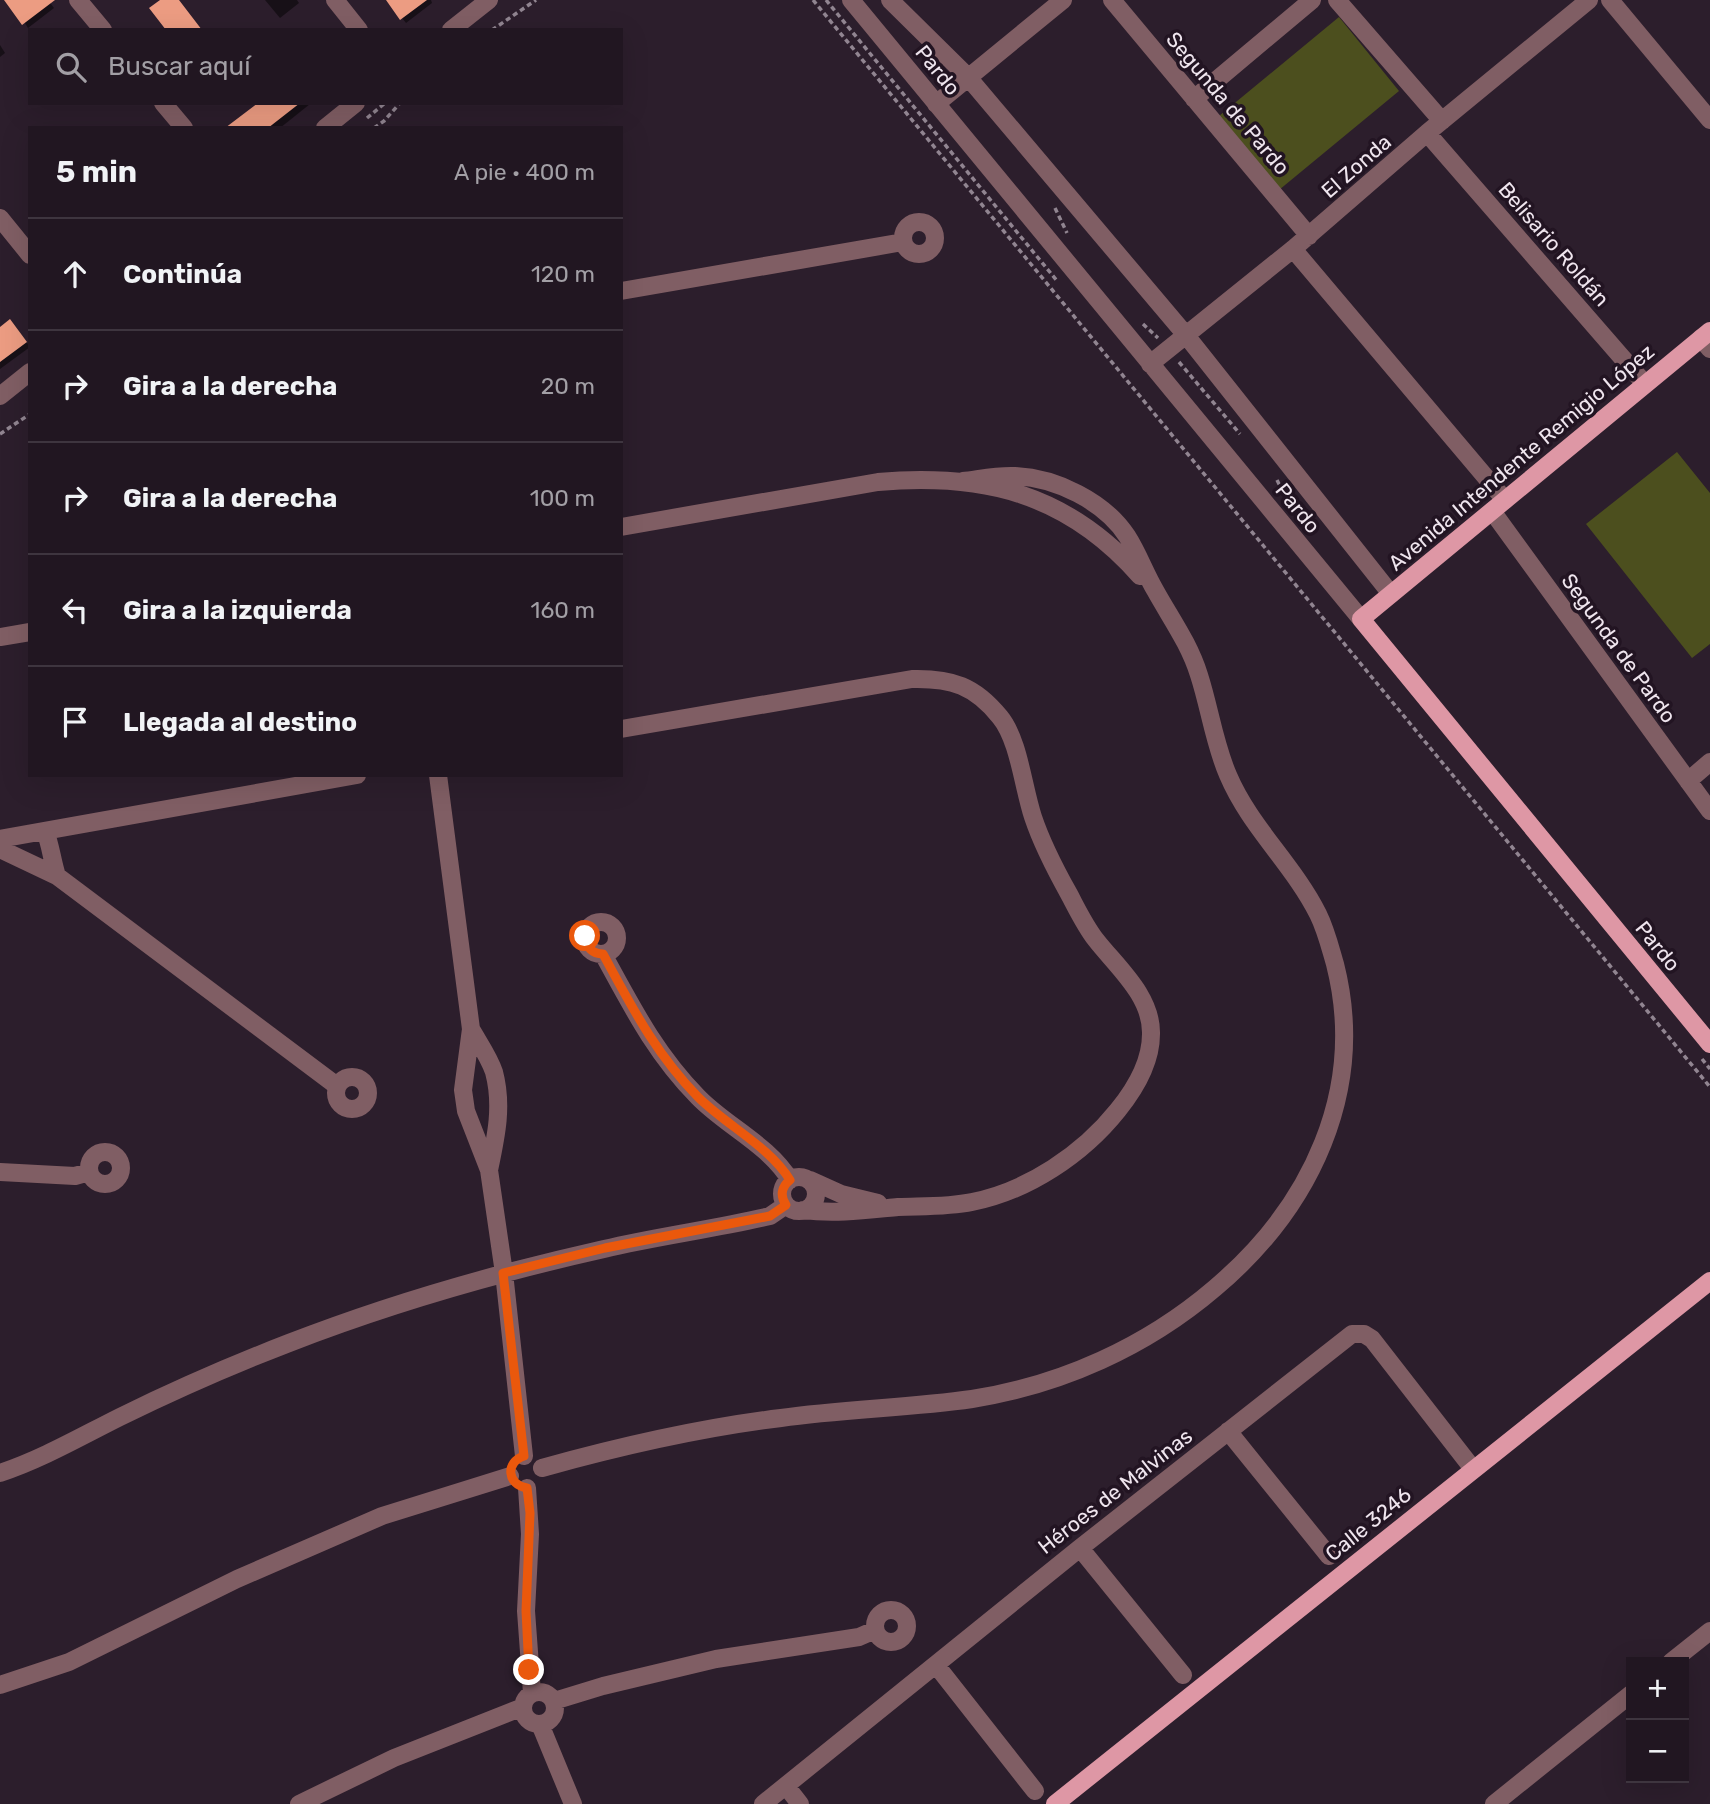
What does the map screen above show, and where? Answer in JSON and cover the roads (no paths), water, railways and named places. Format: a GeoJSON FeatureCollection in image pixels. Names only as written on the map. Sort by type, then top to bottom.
{"type":"FeatureCollection","features":[{"type":"Feature","properties":{"kind":"main road","name":"Avenida Intendente Remigio López"},"geometry":{"type":"LineString","coordinates":[[1360,620],[1645,384],[1707,339]]}},
{"type":"Feature","properties":{"kind":"main road","name":"Pardo"},"geometry":{"type":"LineString","coordinates":[[1360,620],[1710,1044]]}},
{"type":"Feature","properties":{"kind":"main road","name":"Calle 3246"},"geometry":{"type":"LineString","coordinates":[[1055,1804],[1710,1281]]}},
{"type":"Feature","properties":{"kind":"street"},"geometry":{"type":"LineString","coordinates":[[78,0],[101,28]]}},
{"type":"Feature","properties":{"kind":"street"},"geometry":{"type":"LineString","coordinates":[[335,0],[357,28]]}},
{"type":"Feature","properties":{"kind":"street"},"geometry":{"type":"LineString","coordinates":[[454,28],[489,0]]}},
{"type":"Feature","properties":{"kind":"street","name":"Pardo"},"geometry":{"type":"LineString","coordinates":[[851,0],[1360,620]]}},
{"type":"Feature","properties":{"kind":"street","name":"Pardo"},"geometry":{"type":"LineString","coordinates":[[890,0],[967,76],[1185,334],[1391,594]]}},
{"type":"Feature","properties":{"kind":"street"},"geometry":{"type":"LineString","coordinates":[[936,104],[1063,0]]}},
{"type":"Feature","properties":{"kind":"street","name":"Segunda de Pardo"},"geometry":{"type":"LineString","coordinates":[[1112,0],[1309,236]]}},
{"type":"Feature","properties":{"kind":"street"},"geometry":{"type":"LineString","coordinates":[[1194,99],[1312,0]]}},
{"type":"Feature","properties":{"kind":"street"},"geometry":{"type":"LineString","coordinates":[[1337,0],[1442,121]]}},
{"type":"Feature","properties":{"kind":"street","name":"El Zonda"},"geometry":{"type":"LineString","coordinates":[[1150,364],[1309,236],[1427,133],[1589,0]]}},
{"type":"Feature","properties":{"kind":"street"},"geometry":{"type":"LineString","coordinates":[[1609,0],[1710,120]]}},
{"type":"Feature","properties":{"kind":"street"},"geometry":{"type":"LineString","coordinates":[[165,105],[182,126]]}},
{"type":"Feature","properties":{"kind":"street"},"geometry":{"type":"LineString","coordinates":[[327,126],[353,105]]}},
{"type":"Feature","properties":{"kind":"street","name":"Belisario Roldán"},"geometry":{"type":"LineString","coordinates":[[1427,133],[1645,384]]}},
{"type":"Feature","properties":{"kind":"street"},"geometry":{"type":"LineString","coordinates":[[0,218],[28,253]]}},
{"type":"Feature","properties":{"kind":"street"},"geometry":{"type":"LineString","coordinates":[[623,291],[903,242]]}},
{"type":"Feature","properties":{"kind":"street","name":"Segunda de Pardo"},"geometry":{"type":"LineString","coordinates":[[1293,249],[1498,506],[1710,811]]}},
{"type":"Feature","properties":{"kind":"street"},"geometry":{"type":"LineString","coordinates":[[0,396],[28,374]]}},
{"type":"Feature","properties":{"kind":"street"},"geometry":{"type":"LineString","coordinates":[[542,1468],[640,1442],[732,1424],[969,1399],[1020,1389],[1060,1377],[1115,1355],[1184,1312],[1242,1263],[1277,1223],[1310,1174],[1325,1142],[1344,1057],[1345,1022],[1340,985],[1321,919],[1308,895],[1247,813],[1233,787],[1214,737],[1192,653],[1126,535],[1107,515],[1067,488],[1041,479],[1014,476],[963,481]]}},
{"type":"Feature","properties":{"kind":"street"},"geometry":{"type":"LineString","coordinates":[[623,527],[877,482],[908,479],[963,481],[1002,487],[1042,501],[1071,517],[1128,563],[1160,599]]}},
{"type":"Feature","properties":{"kind":"street"},"geometry":{"type":"LineString","coordinates":[[1071,517],[1083,497]]}},
{"type":"Feature","properties":{"kind":"street"},"geometry":{"type":"LineString","coordinates":[[0,637],[28,632]]}},
{"type":"Feature","properties":{"kind":"street"},"geometry":{"type":"LineString","coordinates":[[623,729],[912,679],[935,678],[960,684],[975,692],[1009,730],[1033,817],[1058,874],[1095,938],[1141,999],[1152,1034],[1149,1053],[1139,1079],[1110,1120],[1051,1168],[1012,1189],[973,1202],[906,1207],[825,1213],[795,1208],[782,1192],[784,1186],[798,1176],[852,1198],[906,1207]]}},
{"type":"Feature","properties":{"kind":"street"},"geometry":{"type":"LineString","coordinates":[[1688,781],[1710,762]]}},
{"type":"Feature","properties":{"kind":"street"},"geometry":{"type":"LineString","coordinates":[[0,839],[346,777]]}},
{"type":"Feature","properties":{"kind":"street"},"geometry":{"type":"LineString","coordinates":[[438,777],[471,1029],[463,1090],[467,1111],[489,1170],[524,1456]]}},
{"type":"Feature","properties":{"kind":"street"},"geometry":{"type":"LineString","coordinates":[[45,831],[57,876]]}},
{"type":"Feature","properties":{"kind":"street"},"geometry":{"type":"LineString","coordinates":[[0,849],[57,876],[337,1086]]}},
{"type":"Feature","properties":{"kind":"street"},"geometry":{"type":"LineString","coordinates":[[603,954],[648,1036],[677,1073],[721,1118],[779,1164],[790,1180]]}},
{"type":"Feature","properties":{"kind":"street"},"geometry":{"type":"LineString","coordinates":[[471,1029],[489,1062],[496,1086],[498,1129],[489,1170]]}},
{"type":"Feature","properties":{"kind":"street"},"geometry":{"type":"LineString","coordinates":[[0,1172],[75,1176],[89,1172]]}},
{"type":"Feature","properties":{"kind":"street"},"geometry":{"type":"LineString","coordinates":[[0,1473],[37,1459],[216,1373],[288,1343],[390,1306],[503,1273],[605,1248],[811,1206],[816,1190],[810,1180]]}},
{"type":"Feature","properties":{"kind":"street","name":"Héroes de Malvinas"},"geometry":{"type":"LineString","coordinates":[[763,1804],[1080,1548],[1352,1334],[1364,1334],[1372,1339],[1473,1469]]}},
{"type":"Feature","properties":{"kind":"street"},"geometry":{"type":"LineString","coordinates":[[1228,1431],[1329,1556]]}},
{"type":"Feature","properties":{"kind":"street"},"geometry":{"type":"LineString","coordinates":[[524,1456],[534,1458],[542,1468],[540,1480],[527,1488],[516,1485],[510,1476],[512,1465],[519,1457],[524,1456]]}},
{"type":"Feature","properties":{"kind":"street"},"geometry":{"type":"LineString","coordinates":[[0,1685],[69,1662],[237,1579],[382,1516],[510,1476]]}},
{"type":"Feature","properties":{"kind":"street"},"geometry":{"type":"LineString","coordinates":[[299,1804],[406,1753],[528,1700],[547,1694],[554,1701],[554,1716],[540,1724],[530,1721],[524,1712],[528,1700],[526,1611],[530,1524],[527,1488]]}},
{"type":"Feature","properties":{"kind":"street"},"geometry":{"type":"LineString","coordinates":[[1080,1548],[1183,1675]]}},
{"type":"Feature","properties":{"kind":"street"},"geometry":{"type":"LineString","coordinates":[[554,1701],[603,1686],[703,1662],[859,1637],[875,1630]]}},
{"type":"Feature","properties":{"kind":"street"},"geometry":{"type":"LineString","coordinates":[[1677,1657],[1710,1631]]}},
{"type":"Feature","properties":{"kind":"street"},"geometry":{"type":"LineString","coordinates":[[936,1665],[1035,1791]]}},
{"type":"Feature","properties":{"kind":"street"},"geometry":{"type":"LineString","coordinates":[[1494,1804],[1626,1698]]}},
{"type":"Feature","properties":{"kind":"street"},"geometry":{"type":"LineString","coordinates":[[540,1724],[573,1804]]}},
{"type":"Feature","properties":{"kind":"street"},"geometry":{"type":"LineString","coordinates":[[786,1786],[800,1804]]}}]}
